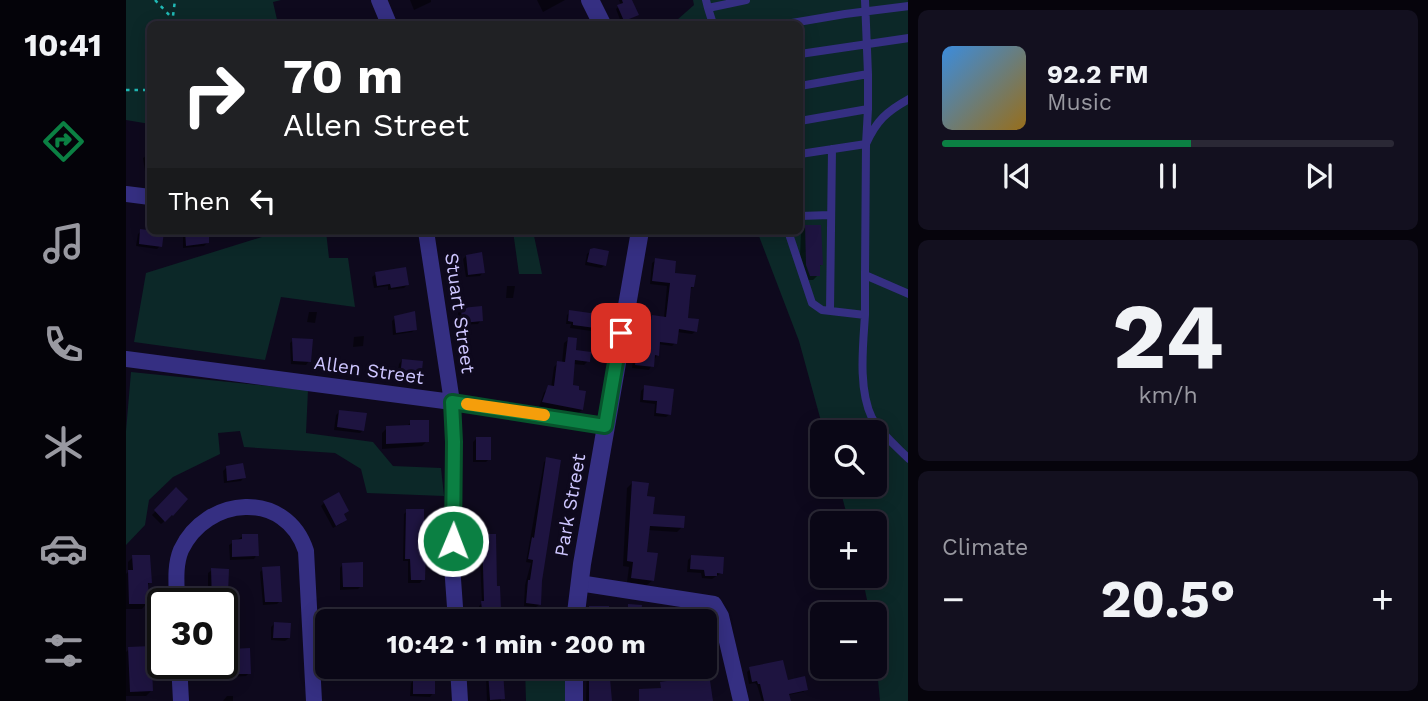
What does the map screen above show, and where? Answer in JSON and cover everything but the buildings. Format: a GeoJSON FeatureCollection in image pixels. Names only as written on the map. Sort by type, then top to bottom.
{"type":"FeatureCollection","features":[{"type":"Feature","properties":{"kind":"street"},"geometry":{"type":"LineString","coordinates":[[379,0],[388,21]]}},
{"type":"Feature","properties":{"kind":"street"},"geometry":{"type":"LineString","coordinates":[[590,0],[600,21]]}},
{"type":"Feature","properties":{"kind":"street"},"geometry":{"type":"LineString","coordinates":[[126,194],[147,197]]}},
{"type":"Feature","properties":{"kind":"street","name":"Stuart Street"},"geometry":{"type":"LineString","coordinates":[[427,235],[452,402],[452,565],[455,609]]}},
{"type":"Feature","properties":{"kind":"street","name":"Park Street"},"geometry":{"type":"LineString","coordinates":[[576,609],[639,235]]}},
{"type":"Feature","properties":{"kind":"street","name":"Allen Street"},"geometry":{"type":"LineString","coordinates":[[126,359],[452,402],[605,426]]}},
{"type":"Feature","properties":{"kind":"street"},"geometry":{"type":"LineString","coordinates":[[177,588],[178,559],[190,536],[205,522],[223,511],[243,506],[266,508],[287,520],[303,540],[306,551],[314,701]]}},
{"type":"Feature","properties":{"kind":"street"},"geometry":{"type":"LineString","coordinates":[[579,583],[714,604],[721,616],[741,701]]}},
{"type":"Feature","properties":{"kind":"street"},"geometry":{"type":"LineString","coordinates":[[180,679],[181,701]]}},
{"type":"Feature","properties":{"kind":"street"},"geometry":{"type":"LineString","coordinates":[[459,679],[460,701]]}},
{"type":"Feature","properties":{"kind":"street"},"geometry":{"type":"LineString","coordinates":[[574,679],[575,701]]}},
{"type":"Feature","properties":{"kind":"lane"},"geometry":{"type":"LineString","coordinates":[[712,21],[707,4],[746,0]]}},
{"type":"Feature","properties":{"kind":"lane"},"geometry":{"type":"LineString","coordinates":[[865,0],[868,109],[863,388],[873,420],[908,459]]}},
{"type":"Feature","properties":{"kind":"lane"},"geometry":{"type":"LineString","coordinates":[[803,21],[908,6]]}},
{"type":"Feature","properties":{"kind":"lane"},"geometry":{"type":"LineString","coordinates":[[803,53],[908,38]]}},
{"type":"Feature","properties":{"kind":"lane"},"geometry":{"type":"LineString","coordinates":[[803,86],[868,75]]}},
{"type":"Feature","properties":{"kind":"lane"},"geometry":{"type":"LineString","coordinates":[[866,144],[873,127],[886,112],[908,99]]}},
{"type":"Feature","properties":{"kind":"lane"},"geometry":{"type":"LineString","coordinates":[[803,120],[868,109]]}},
{"type":"Feature","properties":{"kind":"lane"},"geometry":{"type":"LineString","coordinates":[[803,154],[866,144]]}},
{"type":"Feature","properties":{"kind":"lane"},"geometry":{"type":"LineString","coordinates":[[830,311],[832,149]]}},
{"type":"Feature","properties":{"kind":"lane"},"geometry":{"type":"LineString","coordinates":[[803,216],[830,215]]}},
{"type":"Feature","properties":{"kind":"lane"},"geometry":{"type":"LineString","coordinates":[[789,235],[809,298],[816,306],[830,311],[865,315]]}},
{"type":"Feature","properties":{"kind":"lane"},"geometry":{"type":"LineString","coordinates":[[865,275],[908,294]]}},
{"type":"Feature","properties":{"kind":"path"},"geometry":{"type":"LineString","coordinates":[[155,0],[172,18]]}},
{"type":"Feature","properties":{"kind":"path"},"geometry":{"type":"LineString","coordinates":[[172,18],[175,0]]}},
{"type":"Feature","properties":{"kind":"path"},"geometry":{"type":"LineString","coordinates":[[126,90],[147,90]]}},
{"type":"Feature","properties":{"kind":"green space"},"geometry":{"type":"Polygon","coordinates":[[[126,0],[281,0],[273,2],[277,21],[147,21],[147,124],[126,120],[126,0]]]}},
{"type":"Feature","properties":{"kind":"green space"},"geometry":{"type":"Polygon","coordinates":[[[693,0],[908,0],[908,701],[880,701],[878,679],[887,679],[887,602],[867,602],[865,588],[887,588],[887,511],[846,511],[842,497],[887,497],[887,420],[821,420],[799,341],[759,235],[803,235],[803,21],[677,20],[694,5],[693,0]]]}},
{"type":"Feature","properties":{"kind":"green space"},"geometry":{"type":"Polygon","coordinates":[[[268,235],[326,235],[329,258],[348,258],[355,307],[281,297],[265,360],[134,342],[146,273],[268,235]]]}},
{"type":"Feature","properties":{"kind":"green space"},"geometry":{"type":"Polygon","coordinates":[[[514,235],[534,235],[542,274],[519,274],[514,235]]]}},
{"type":"Feature","properties":{"kind":"green space"},"geometry":{"type":"Polygon","coordinates":[[[131,372],[308,390],[306,433],[373,442],[393,466],[441,468],[444,496],[367,493],[361,469],[335,453],[244,447],[240,431],[218,433],[220,454],[173,477],[149,500],[145,525],[126,545],[126,431],[131,372]]]}},
{"type":"Feature","properties":{"kind":"green space"},"geometry":{"type":"Polygon","coordinates":[[[525,679],[565,679],[565,701],[526,701],[525,679]]]}},
{"type":"Feature","properties":{"kind":"slow traffic"},"geometry":{"type":"LineString","coordinates":[[467,404],[544,415]]}},
{"type":"Feature","properties":{"kind":"route"},"geometry":{"type":"LineString","coordinates":[[453,541],[452,402],[605,426],[621,333]]}}]}
